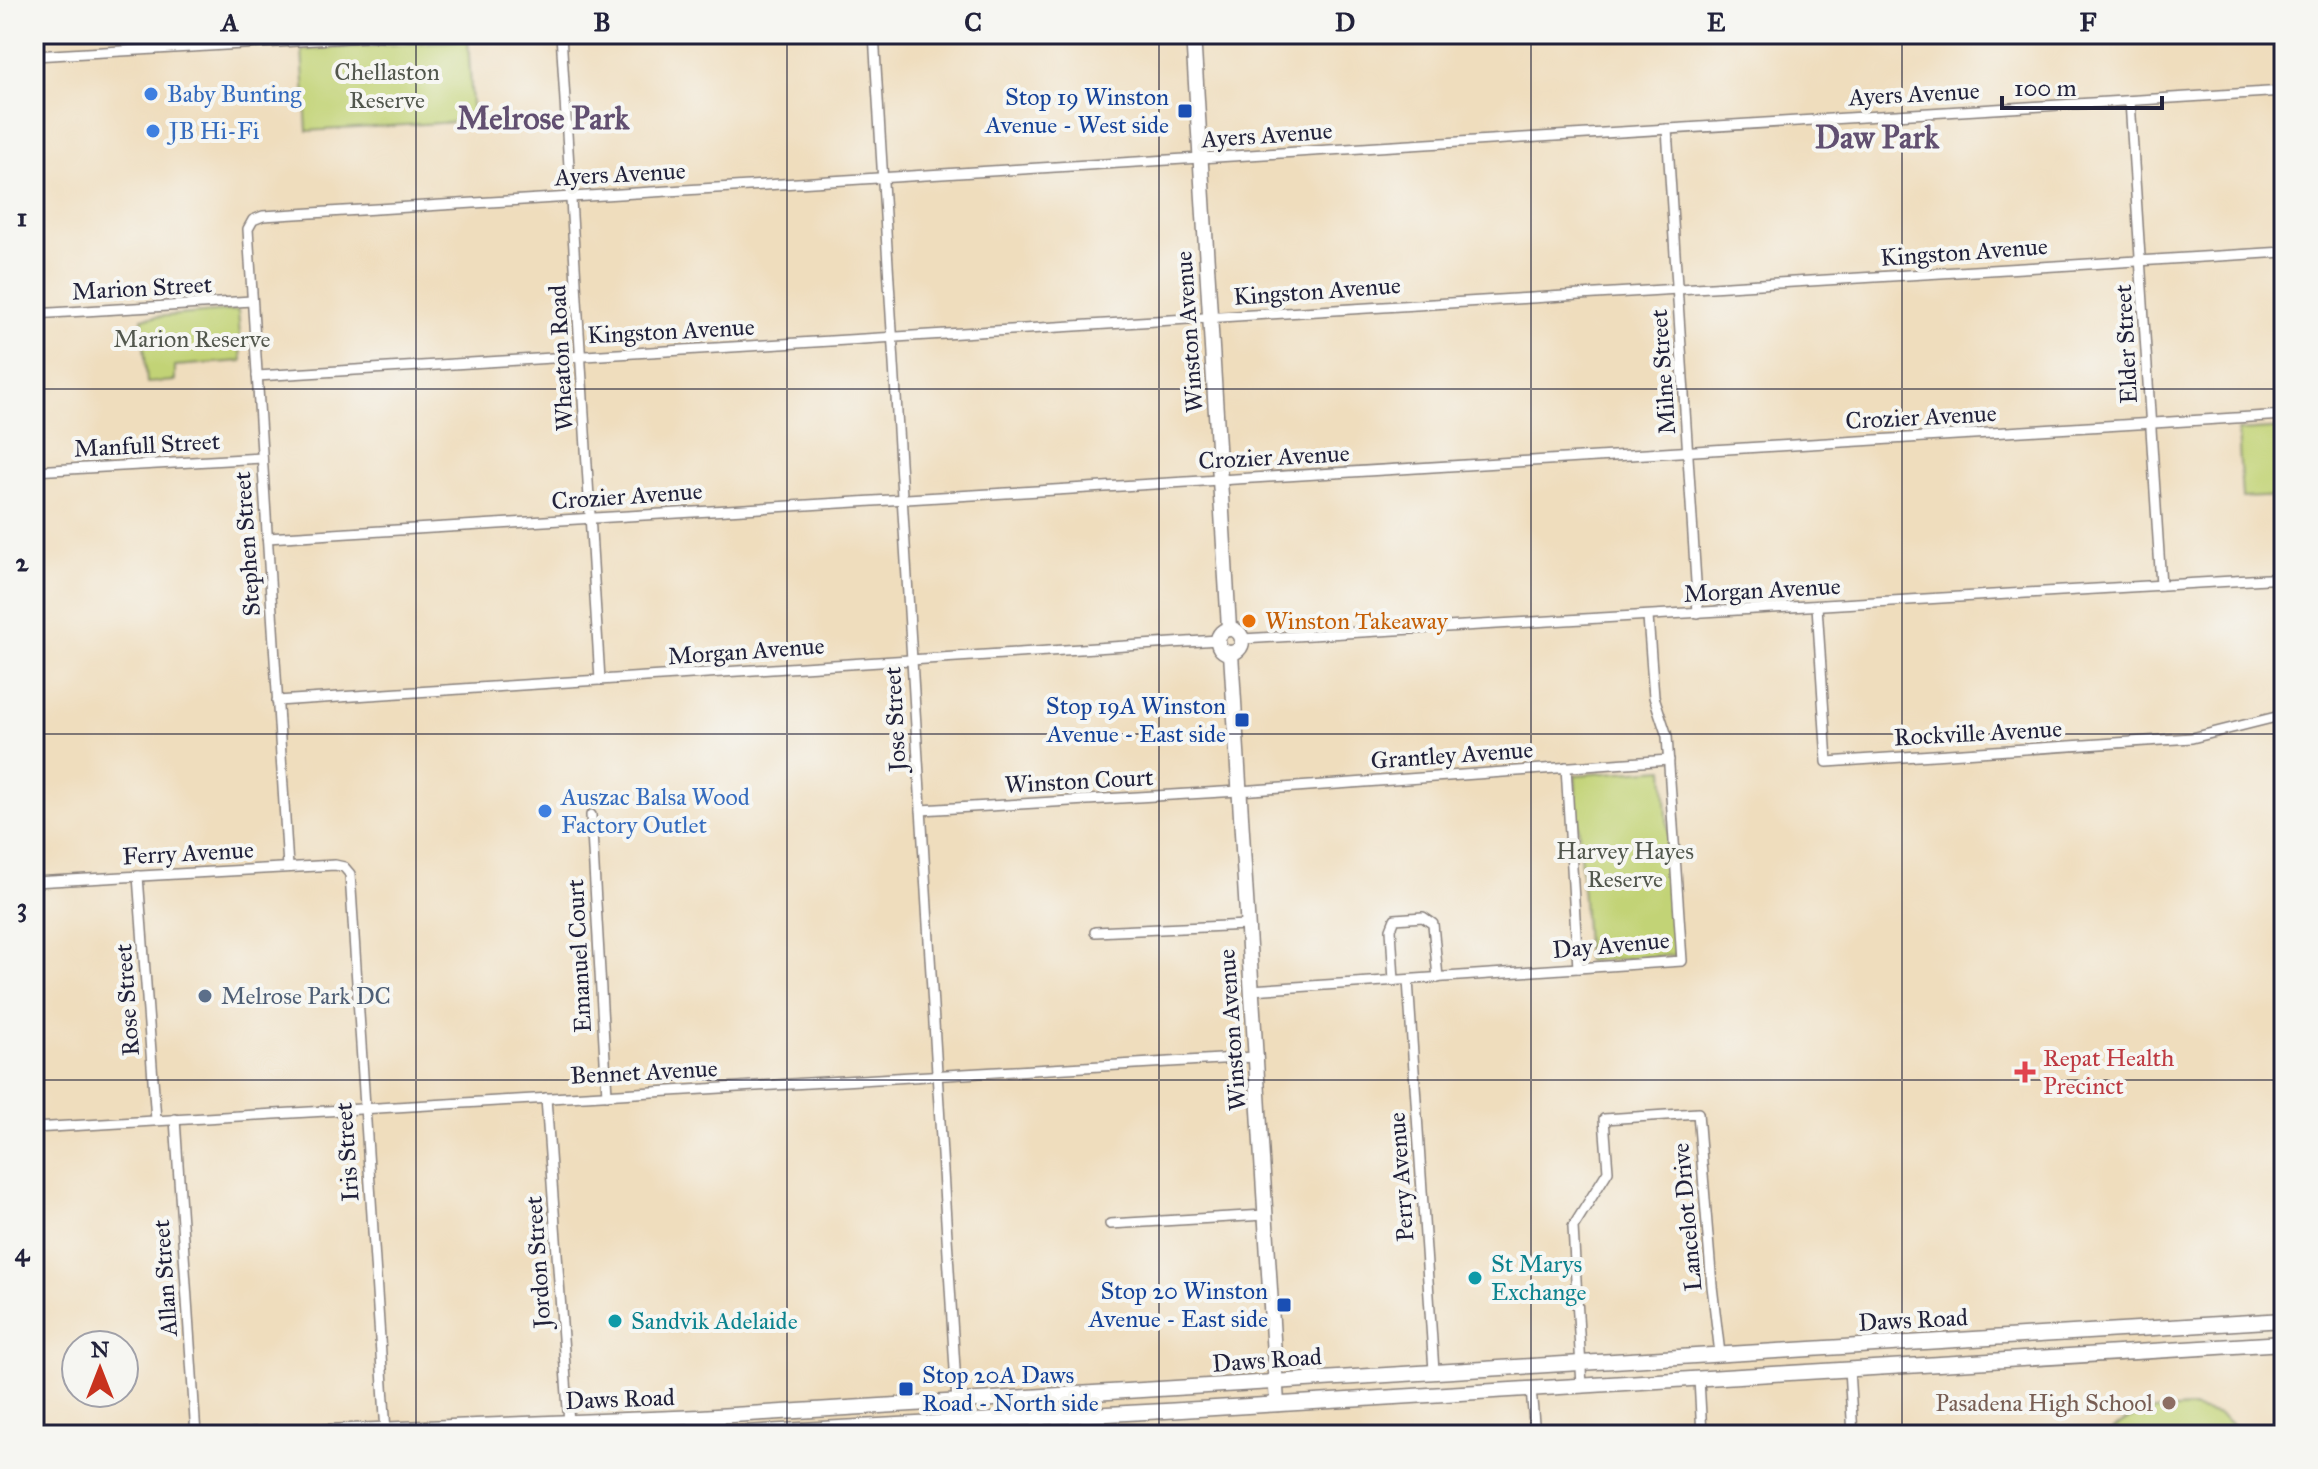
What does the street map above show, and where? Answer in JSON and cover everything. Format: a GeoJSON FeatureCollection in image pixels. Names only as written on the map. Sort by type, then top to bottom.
{"type":"FeatureCollection","features":[{"type":"Feature","properties":{"kind":"main road","name":"Winston Avenue"},"geometry":{"type":"LineString","coordinates":[[1193,34],[1229,628]]}},
{"type":"Feature","properties":{"kind":"main road"},"geometry":{"type":"LineString","coordinates":[[1229,628],[1238,631],[1242,639],[1240,647],[1231,653],[1223,651],[1218,640],[1221,632],[1229,628]]}},
{"type":"Feature","properties":{"kind":"main road","name":"Winston Avenue"},"geometry":{"type":"LineString","coordinates":[[1231,653],[1277,1404]]}},
{"type":"Feature","properties":{"kind":"main road","name":"Daws Road"},"geometry":{"type":"LineString","coordinates":[[252,1435],[386,1432],[1036,1398],[2284,1320]]}},
{"type":"Feature","properties":{"kind":"main road"},"geometry":{"type":"LineString","coordinates":[[2137,1350],[2161,1328],[2168,1341],[2204,1339],[2245,1344]]}},
{"type":"Feature","properties":{"kind":"main road"},"geometry":{"type":"LineString","coordinates":[[2056,1355],[2065,1333]]}},
{"type":"Feature","properties":{"kind":"main road"},"geometry":{"type":"LineString","coordinates":[[2042,1335],[2056,1355]]}},
{"type":"Feature","properties":{"kind":"main road","name":"Daws Road"},"geometry":{"type":"LineString","coordinates":[[704,1435],[871,1431],[1037,1418],[2284,1343]]}},
{"type":"Feature","properties":{"kind":"main road"},"geometry":{"type":"LineString","coordinates":[[1811,1349],[1837,1359],[1849,1369],[1876,1345]]}},
{"type":"Feature","properties":{"kind":"main road"},"geometry":{"type":"LineString","coordinates":[[1036,1398],[1038,1435]]}},
{"type":"Feature","properties":{"kind":"street"},"geometry":{"type":"LineString","coordinates":[[34,56],[237,39],[417,34]]}},
{"type":"Feature","properties":{"kind":"street","name":"Wheaton Road"},"geometry":{"type":"LineString","coordinates":[[561,34],[600,680]]}},
{"type":"Feature","properties":{"kind":"street","name":"Jose Street"},"geometry":{"type":"LineString","coordinates":[[874,34],[957,1402]]}},
{"type":"Feature","properties":{"kind":"street","name":"Ayers Avenue"},"geometry":{"type":"LineString","coordinates":[[253,220],[263,216],[2284,91]]}},
{"type":"Feature","properties":{"kind":"street","name":"Elder Street"},"geometry":{"type":"LineString","coordinates":[[2130,101],[2161,585]]}},
{"type":"Feature","properties":{"kind":"street","name":"Milne Street"},"geometry":{"type":"LineString","coordinates":[[1667,129],[1698,613]]}},
{"type":"Feature","properties":{"kind":"street","name":"Stephen Street"},"geometry":{"type":"LineString","coordinates":[[253,220],[248,229],[288,867]]}},
{"type":"Feature","properties":{"kind":"street","name":"Kingston Avenue"},"geometry":{"type":"LineString","coordinates":[[257,376],[2284,252]]}},
{"type":"Feature","properties":{"kind":"street","name":"Marion Street"},"geometry":{"type":"LineString","coordinates":[[34,314],[252,301]]}},
{"type":"Feature","properties":{"kind":"street","name":"Crozier Avenue"},"geometry":{"type":"LineString","coordinates":[[267,538],[2284,415]]}},
{"type":"Feature","properties":{"kind":"street","name":"Manfull Street"},"geometry":{"type":"LineString","coordinates":[[34,471],[262,458]]}},
{"type":"Feature","properties":{"kind":"street","name":"Morgan Avenue"},"geometry":{"type":"LineString","coordinates":[[1242,639],[2284,578]]}},
{"type":"Feature","properties":{"kind":"street","name":"Rockville Avenue"},"geometry":{"type":"LineString","coordinates":[[1817,606],[1827,762],[2192,738],[2284,715]]}},
{"type":"Feature","properties":{"kind":"street","name":"Day Avenue"},"geometry":{"type":"LineString","coordinates":[[1251,990],[1682,961],[1667,736],[1654,697],[1648,617]]}},
{"type":"Feature","properties":{"kind":"street","name":"Morgan Avenue"},"geometry":{"type":"LineString","coordinates":[[277,701],[1218,640]]}},
{"type":"Feature","properties":{"kind":"street","name":"Grantley Avenue"},"geometry":{"type":"LineString","coordinates":[[1239,791],[1669,760]]}},
{"type":"Feature","properties":{"kind":"street"},"geometry":{"type":"LineString","coordinates":[[1566,767],[1578,968]]}},
{"type":"Feature","properties":{"kind":"street","name":"Winston Court"},"geometry":{"type":"LineString","coordinates":[[921,810],[1239,791]]}},
{"type":"Feature","properties":{"kind":"street","name":"Emanuel Court"},"geometry":{"type":"LineString","coordinates":[[591,815],[607,1095]]}},
{"type":"Feature","properties":{"kind":"street","name":"Ferry Avenue"},"geometry":{"type":"LineString","coordinates":[[34,882],[288,867],[344,867]]}},
{"type":"Feature","properties":{"kind":"street","name":"Iris Street"},"geometry":{"type":"LineString","coordinates":[[344,867],[351,881],[386,1432]]}},
{"type":"Feature","properties":{"kind":"street","name":"Rose Street"},"geometry":{"type":"LineString","coordinates":[[138,876],[156,1120]]}},
{"type":"Feature","properties":{"kind":"street"},"geometry":{"type":"LineString","coordinates":[[1394,981],[1391,929],[1395,919],[1423,917],[1433,924],[1438,978]]}},
{"type":"Feature","properties":{"kind":"street"},"geometry":{"type":"LineString","coordinates":[[1095,932],[1247,925]]}},
{"type":"Feature","properties":{"kind":"street","name":"Perry Avenue"},"geometry":{"type":"LineString","coordinates":[[1408,980],[1434,1371]]}},
{"type":"Feature","properties":{"kind":"street","name":"Bennet Avenue"},"geometry":{"type":"LineString","coordinates":[[34,1128],[1255,1057]]}},
{"type":"Feature","properties":{"kind":"street","name":"Jordon Street"},"geometry":{"type":"LineString","coordinates":[[546,1098],[569,1423]]}},
{"type":"Feature","properties":{"kind":"street","name":"Lancelot Drive"},"geometry":{"type":"LineString","coordinates":[[1582,1386],[1573,1227],[1608,1171],[1604,1119],[1698,1113],[1720,1354]]}},
{"type":"Feature","properties":{"kind":"street","name":"Allan Street"},"geometry":{"type":"LineString","coordinates":[[175,1119],[196,1435]]}},
{"type":"Feature","properties":{"kind":"street"},"geometry":{"type":"LineString","coordinates":[[1110,1224],[1265,1215]]}},
{"type":"Feature","properties":{"kind":"street"},"geometry":{"type":"LineString","coordinates":[[1849,1369],[1853,1435]]}},
{"type":"Feature","properties":{"kind":"street"},"geometry":{"type":"LineString","coordinates":[[1699,1379],[1702,1435]]}},
{"type":"Feature","properties":{"kind":"street"},"geometry":{"type":"LineString","coordinates":[[1531,1389],[1535,1435]]}},
{"type":"Feature","properties":{"kind":"street"},"geometry":{"type":"LineString","coordinates":[[700,1417],[704,1435]]}},
{"type":"Feature","properties":{"kind":"green space","name":"Chellaston Reserve"},"geometry":{"type":"Polygon","coordinates":[[[468,40],[473,121],[307,131],[302,50],[468,40]]]}},
{"type":"Feature","properties":{"kind":"green space","name":"Marion Reserve"},"geometry":{"type":"Polygon","coordinates":[[[238,310],[242,361],[175,366],[175,381],[147,383],[142,318],[238,310]]]}},
{"type":"Feature","properties":{"kind":"green space"},"geometry":{"type":"Polygon","coordinates":[[[2284,428],[2284,496],[2242,498],[2238,431],[2284,428]]]}},
{"type":"Feature","properties":{"kind":"green space","name":"Harvey Hayes Reserve"},"geometry":{"type":"Polygon","coordinates":[[[1664,769],[1676,955],[1587,961],[1575,775],[1664,769]]]}},
{"type":"Feature","properties":{"kind":"green space"},"geometry":{"type":"Polygon","coordinates":[[[2191,1408],[2219,1415],[2248,1435],[2107,1435],[2136,1416],[2191,1408]]]}},
{"type":"Feature","properties":{"kind":"place","name":"Baby Bunting"},"geometry":{"type":"Point","coordinates":[151,94]}},
{"type":"Feature","properties":{"kind":"place","name":"Stop 19 Winston Avenue - West side"},"geometry":{"type":"Point","coordinates":[1185,111]}},
{"type":"Feature","properties":{"kind":"place","name":"JB Hi-Fi"},"geometry":{"type":"Point","coordinates":[153,131]}},
{"type":"Feature","properties":{"kind":"place","name":"Winston Takeaway"},"geometry":{"type":"Point","coordinates":[1249,621]}},
{"type":"Feature","properties":{"kind":"place","name":"Stop 19A Winston Avenue - East side"},"geometry":{"type":"Point","coordinates":[1242,720]}},
{"type":"Feature","properties":{"kind":"place","name":"Auszac Balsa Wood Factory Outlet"},"geometry":{"type":"Point","coordinates":[545,811]}},
{"type":"Feature","properties":{"kind":"place","name":"Melrose Park DC"},"geometry":{"type":"Point","coordinates":[205,996]}},
{"type":"Feature","properties":{"kind":"place","name":"Repat Health Precinct"},"geometry":{"type":"Point","coordinates":[2025,1072]}},
{"type":"Feature","properties":{"kind":"place","name":"St Marys Exchange"},"geometry":{"type":"Point","coordinates":[1475,1278]}},
{"type":"Feature","properties":{"kind":"place","name":"Stop 20 Winston Avenue - East side"},"geometry":{"type":"Point","coordinates":[1284,1305]}},
{"type":"Feature","properties":{"kind":"place","name":"Sandvik Adelaide"},"geometry":{"type":"Point","coordinates":[615,1321]}},
{"type":"Feature","properties":{"kind":"place","name":"Stop 20A Daws Road - North side"},"geometry":{"type":"Point","coordinates":[906,1389]}},
{"type":"Feature","properties":{"kind":"place","name":"Pasadena High School"},"geometry":{"type":"Point","coordinates":[2169,1403]}},
{"type":"Feature","properties":{"kind":"district","name":"Melrose Park"},"geometry":{"type":"Point","coordinates":[543,118]}},
{"type":"Feature","properties":{"kind":"district","name":"Daw Park"},"geometry":{"type":"Point","coordinates":[1877,137]}}]}
